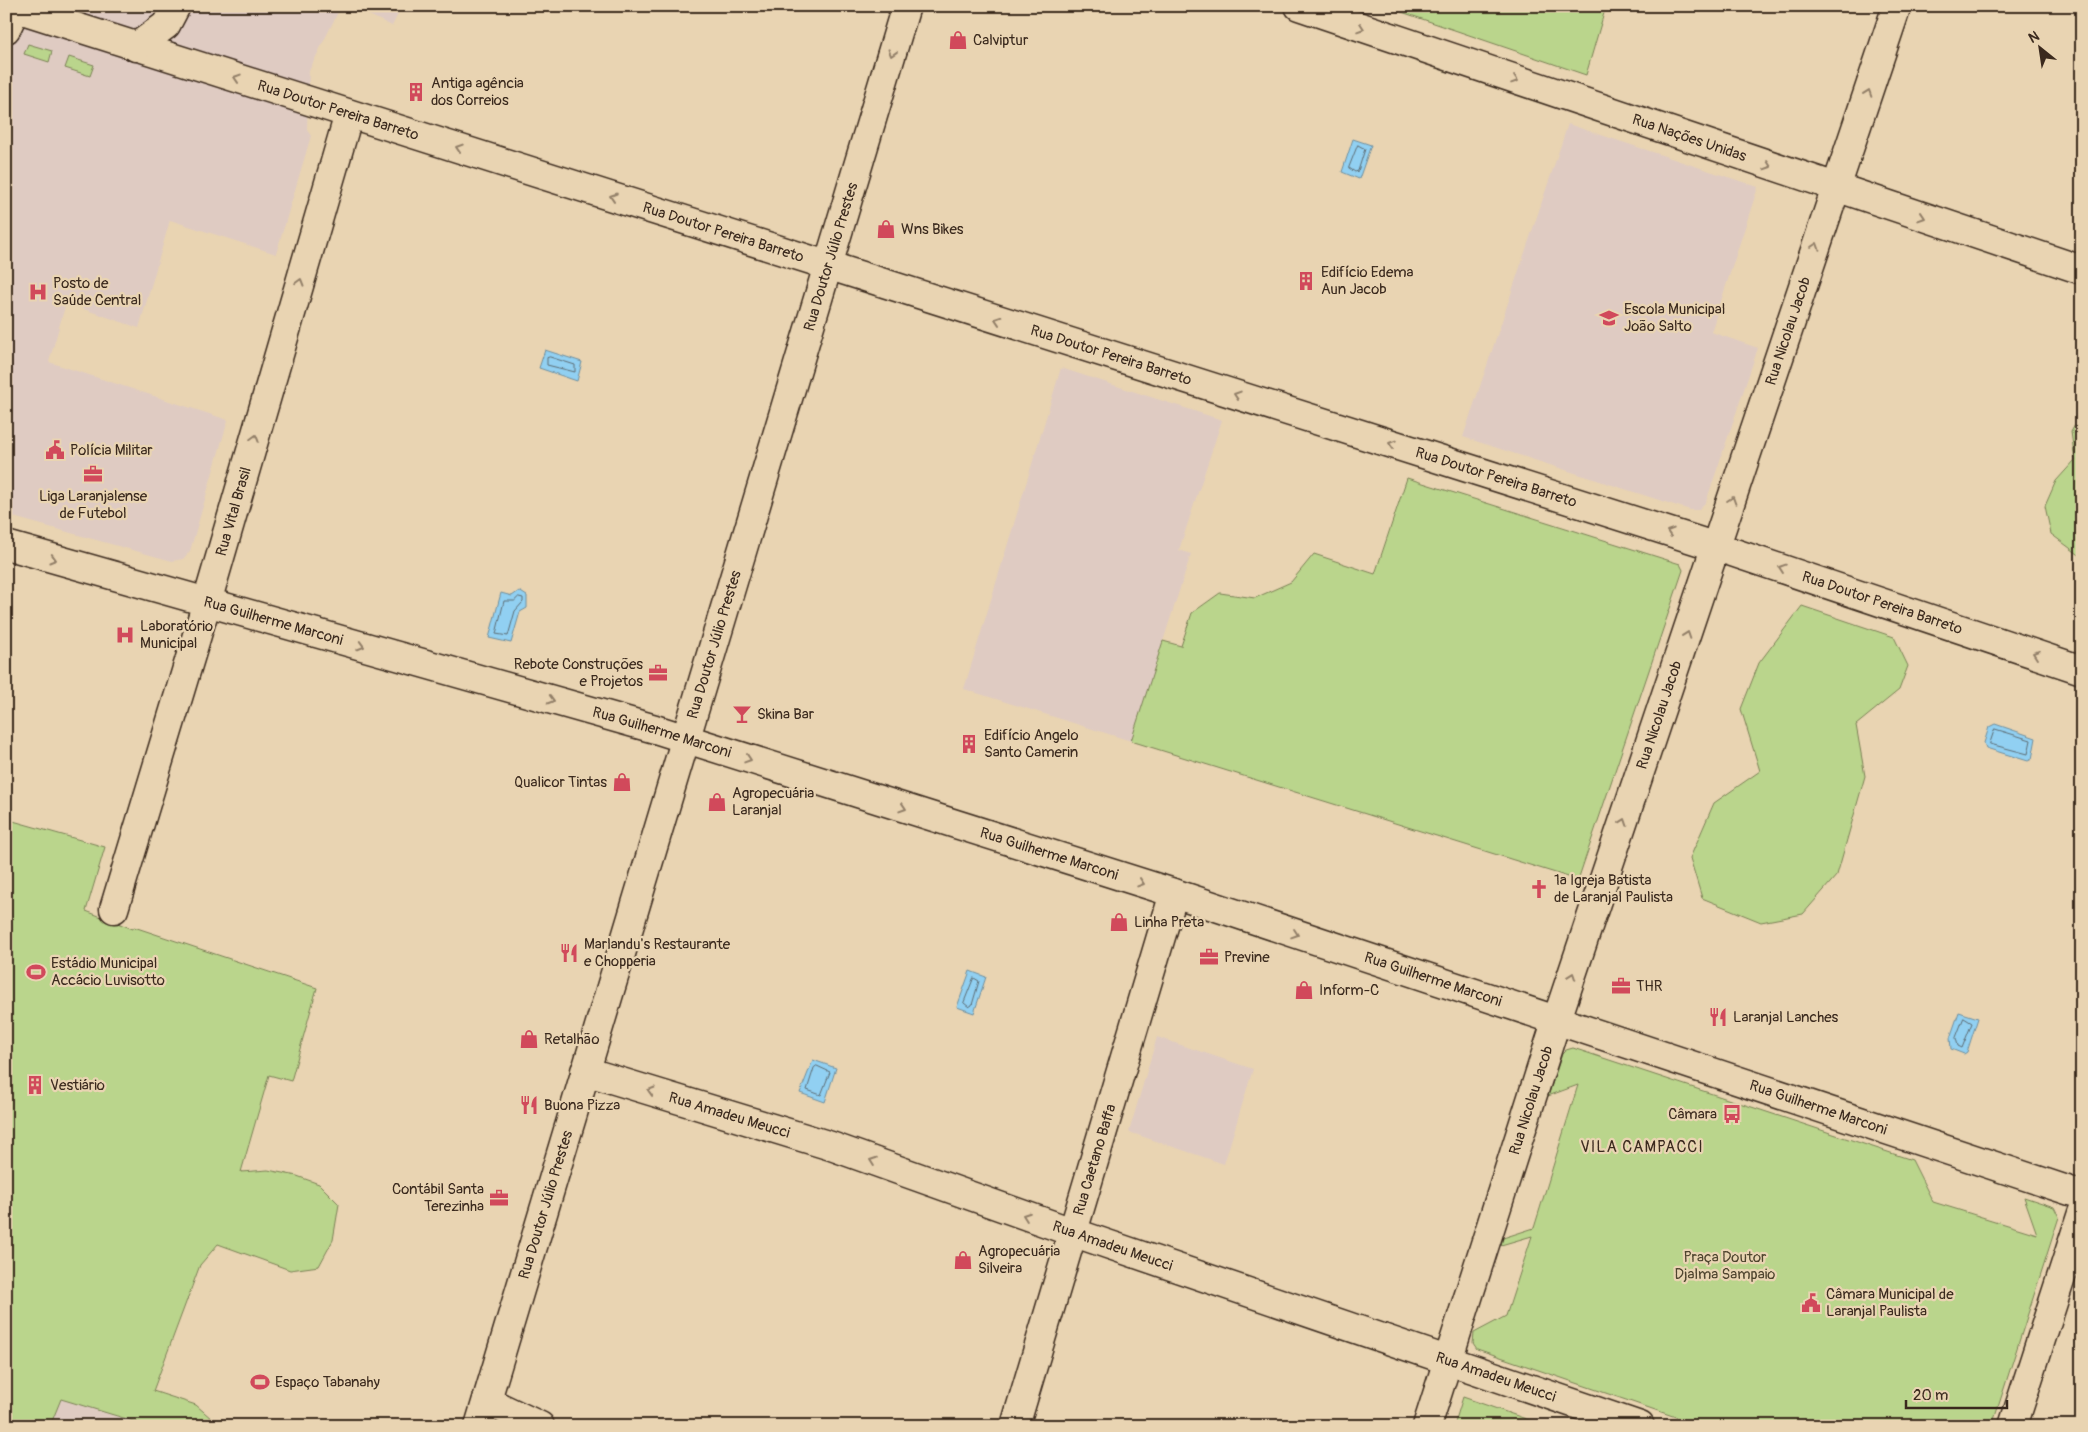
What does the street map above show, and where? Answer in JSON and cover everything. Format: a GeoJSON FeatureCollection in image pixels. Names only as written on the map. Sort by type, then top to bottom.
{"type":"FeatureCollection","features":[{"type":"Feature","properties":{"kind":"street","name":"Rua Doutor Júlio Prestes"},"geometry":{"type":"LineString","coordinates":[[483,1413],[906,6]]}},
{"type":"Feature","properties":{"kind":"street","name":"Rua Nações Unidas"},"geometry":{"type":"LineString","coordinates":[[1298,6],[2082,270]]}},
{"type":"Feature","properties":{"kind":"street","name":"Rua Nicolau Jacob"},"geometry":{"type":"LineString","coordinates":[[1427,1426],[1556,1022],[1897,6]]}},
{"type":"Feature","properties":{"kind":"street","name":"Rua Doutor Pereira Barreto"},"geometry":{"type":"LineString","coordinates":[[13,15],[180,60],[1717,547],[2082,670]]}},
{"type":"Feature","properties":{"kind":"street"},"geometry":{"type":"LineString","coordinates":[[136,47],[171,16]]}},
{"type":"Feature","properties":{"kind":"street"},"geometry":{"type":"LineString","coordinates":[[171,16],[168,43],[180,60]]}},
{"type":"Feature","properties":{"kind":"street","name":"Rua Vital Brasil"},"geometry":{"type":"LineString","coordinates":[[114,908],[207,602],[349,114]]}},
{"type":"Feature","properties":{"kind":"street","name":"Rua Guilherme Marconi"},"geometry":{"type":"LineString","coordinates":[[6,545],[685,739],[1174,893],[1556,1022],[2082,1195]]}},
{"type":"Feature","properties":{"kind":"street","name":"Rua Caetano Baffa"},"geometry":{"type":"LineString","coordinates":[[1015,1426],[1174,893]]}},
{"type":"Feature","properties":{"kind":"street","name":"Rua Amadeu Meucci"},"geometry":{"type":"LineString","coordinates":[[585,1071],[831,1146],[1072,1232],[1640,1426]]}},
{"type":"Feature","properties":{"kind":"street"},"geometry":{"type":"LineString","coordinates":[[2013,1426],[2082,1213]]}},
{"type":"Feature","properties":{"kind":"street"},"geometry":{"type":"LineString","coordinates":[[483,1413],[540,1426]]}},
{"type":"Feature","properties":{"kind":"shaded area"},"geometry":{"type":"Polygon","coordinates":[[[6,6],[341,6],[309,71],[307,130],[311,136],[276,254],[170,220],[139,328],[66,303],[49,362],[228,420],[190,551],[183,559],[172,561],[6,515],[6,6]]]}},
{"type":"Feature","properties":{"kind":"shaded area"},"geometry":{"type":"Polygon","coordinates":[[[350,6],[402,6],[392,26],[350,6]]]}},
{"type":"Feature","properties":{"kind":"shaded area","name":"Escola Municipal João Salto"},"geometry":{"type":"Polygon","coordinates":[[[1568,124],[1758,187],[1711,332],[1758,348],[1706,502],[1698,510],[1690,510],[1463,437],[1568,124]]]}},
{"type":"Feature","properties":{"kind":"shaded area"},"geometry":{"type":"Polygon","coordinates":[[[1061,368],[1222,420],[1179,550],[1191,554],[1131,741],[964,689],[1061,368]]]}},
{"type":"Feature","properties":{"kind":"shaded area"},"geometry":{"type":"Polygon","coordinates":[[[1157,1037],[1253,1069],[1224,1164],[1129,1132],[1157,1037]]]}},
{"type":"Feature","properties":{"kind":"shaded area"},"geometry":{"type":"Polygon","coordinates":[[[60,1398],[150,1426],[50,1426],[60,1398]]]}},
{"type":"Feature","properties":{"kind":"green space"},"geometry":{"type":"Polygon","coordinates":[[[1391,6],[1606,6],[1586,75],[1390,8],[1391,6]]]}},
{"type":"Feature","properties":{"kind":"green space"},"geometry":{"type":"Polygon","coordinates":[[[28,44],[52,51],[49,62],[24,54],[28,44]]]}},
{"type":"Feature","properties":{"kind":"green space"},"geometry":{"type":"Polygon","coordinates":[[[69,57],[94,65],[90,76],[65,68],[69,57]]]}},
{"type":"Feature","properties":{"kind":"green space"},"geometry":{"type":"Polygon","coordinates":[[[2082,412],[2082,557],[2051,534],[2045,506],[2056,481],[2075,460],[2071,432],[2082,412]]]}},
{"type":"Feature","properties":{"kind":"green space"},"geometry":{"type":"Polygon","coordinates":[[[1407,478],[1680,564],[1683,570],[1578,880],[1131,741],[1163,641],[1181,646],[1192,613],[1220,593],[1255,598],[1291,582],[1314,554],[1375,574],[1407,478]]]}},
{"type":"Feature","properties":{"kind":"green space"},"geometry":{"type":"Polygon","coordinates":[[[1802,606],[1894,637],[1908,666],[1899,690],[1856,725],[1865,776],[1837,875],[1803,914],[1761,922],[1702,898],[1690,858],[1714,803],[1760,771],[1741,709],[1759,663],[1802,606]]]}},
{"type":"Feature","properties":{"kind":"green space"},"geometry":{"type":"Polygon","coordinates":[[[6,819],[105,847],[86,911],[133,929],[134,927],[317,988],[291,1081],[269,1075],[241,1172],[268,1170],[297,1176],[319,1184],[339,1204],[333,1240],[319,1266],[290,1270],[218,1244],[200,1265],[153,1391],[196,1405],[212,1419],[213,1426],[150,1426],[61,1399],[50,1426],[6,1426],[6,819]]]}},
{"type":"Feature","properties":{"kind":"green space","name":"Praça Doutor Djalma Sampaio"},"geometry":{"type":"Polygon","coordinates":[[[1573,1048],[1912,1160],[1933,1202],[2037,1234],[2024,1197],[2054,1207],[2059,1217],[1992,1426],[1702,1426],[1477,1349],[1473,1343],[1474,1333],[1506,1316],[1532,1236],[1501,1245],[1503,1238],[1534,1228],[1578,1085],[1548,1096],[1562,1054],[1566,1050],[1573,1048]]]}},
{"type":"Feature","properties":{"kind":"green space"},"geometry":{"type":"Polygon","coordinates":[[[1463,1397],[1546,1426],[1454,1426],[1463,1397]]]}},
{"type":"Feature","properties":{"kind":"water"},"geometry":{"type":"Polygon","coordinates":[[[1353,139],[1371,145],[1359,179],[1342,172],[1353,139]]]}},
{"type":"Feature","properties":{"kind":"water"},"geometry":{"type":"Polygon","coordinates":[[[545,350],[582,362],[577,381],[539,368],[545,350]]]}},
{"type":"Feature","properties":{"kind":"water"},"geometry":{"type":"Polygon","coordinates":[[[519,591],[527,596],[527,608],[520,612],[511,643],[489,638],[501,593],[512,596],[519,591]]]}},
{"type":"Feature","properties":{"kind":"water"},"geometry":{"type":"Polygon","coordinates":[[[1995,724],[2036,738],[2032,759],[2028,761],[1986,748],[1984,743],[1989,727],[1995,724]]]}},
{"type":"Feature","properties":{"kind":"water"},"geometry":{"type":"Polygon","coordinates":[[[970,971],[986,977],[974,1013],[957,1007],[970,971]]]}},
{"type":"Feature","properties":{"kind":"water"},"geometry":{"type":"Polygon","coordinates":[[[1959,1012],[1978,1018],[1967,1052],[1964,1054],[1951,1049],[1950,1038],[1959,1012]]]}},
{"type":"Feature","properties":{"kind":"water"},"geometry":{"type":"Polygon","coordinates":[[[813,1060],[836,1068],[825,1102],[800,1093],[813,1060]]]}},
{"type":"Feature","properties":{"kind":"place","name":"Calviptur"},"geometry":{"type":"Point","coordinates":[958,40]}},
{"type":"Feature","properties":{"kind":"place","name":"Antiga agência dos Correios"},"geometry":{"type":"Point","coordinates":[416,92]}},
{"type":"Feature","properties":{"kind":"place","name":"Wns Bikes"},"geometry":{"type":"Point","coordinates":[886,229]}},
{"type":"Feature","properties":{"kind":"place","name":"Edifício Edema Aun Jacob"},"geometry":{"type":"Point","coordinates":[1306,281]}},
{"type":"Feature","properties":{"kind":"place","name":"Posto de Saúde Central"},"geometry":{"type":"Point","coordinates":[38,292]}},
{"type":"Feature","properties":{"kind":"place","name":"Escola Municipal João Salto"},"geometry":{"type":"Point","coordinates":[1609,318]}},
{"type":"Feature","properties":{"kind":"place","name":"Polícia Militar"},"geometry":{"type":"Point","coordinates":[55,450]}},
{"type":"Feature","properties":{"kind":"place","name":"Liga Laranjalense de Futebol"},"geometry":{"type":"Point","coordinates":[93,474]}},
{"type":"Feature","properties":{"kind":"place","name":"Laboratório Municipal"},"geometry":{"type":"Point","coordinates":[125,635]}},
{"type":"Feature","properties":{"kind":"place","name":"Rebote Construções e Projetos"},"geometry":{"type":"Point","coordinates":[658,673]}},
{"type":"Feature","properties":{"kind":"place","name":"Skina Bar"},"geometry":{"type":"Point","coordinates":[742,714]}},
{"type":"Feature","properties":{"kind":"place","name":"Edifício Angelo Santo Camerin"},"geometry":{"type":"Point","coordinates":[969,744]}},
{"type":"Feature","properties":{"kind":"place","name":"Qualicor Tintas"},"geometry":{"type":"Point","coordinates":[622,782]}},
{"type":"Feature","properties":{"kind":"place","name":"Agropecuária Laranjal"},"geometry":{"type":"Point","coordinates":[717,802]}},
{"type":"Feature","properties":{"kind":"place","name":"1ª Igreja Batista de Laranjal Paulista"},"geometry":{"type":"Point","coordinates":[1539,889]}},
{"type":"Feature","properties":{"kind":"place","name":"Linha Preta"},"geometry":{"type":"Point","coordinates":[1119,922]}},
{"type":"Feature","properties":{"kind":"place","name":"Marlandu's Restaurante e Chopperia"},"geometry":{"type":"Point","coordinates":[569,953]}},
{"type":"Feature","properties":{"kind":"place","name":"Previne"},"geometry":{"type":"Point","coordinates":[1209,957]}},
{"type":"Feature","properties":{"kind":"place","name":"Estádio Municipal Accácio Luvisotto"},"geometry":{"type":"Point","coordinates":[36,972]}},
{"type":"Feature","properties":{"kind":"place","name":"THR"},"geometry":{"type":"Point","coordinates":[1621,986]}},
{"type":"Feature","properties":{"kind":"place","name":"Inform-C"},"geometry":{"type":"Point","coordinates":[1304,990]}},
{"type":"Feature","properties":{"kind":"place","name":"Laranjal Lanches"},"geometry":{"type":"Point","coordinates":[1718,1017]}},
{"type":"Feature","properties":{"kind":"place","name":"Retalhão"},"geometry":{"type":"Point","coordinates":[529,1039]}},
{"type":"Feature","properties":{"kind":"place","name":"Vestiário"},"geometry":{"type":"Point","coordinates":[35,1085]}},
{"type":"Feature","properties":{"kind":"place","name":"Buona Pizza"},"geometry":{"type":"Point","coordinates":[529,1105]}},
{"type":"Feature","properties":{"kind":"place","name":"Câmara"},"geometry":{"type":"Point","coordinates":[1732,1114]}},
{"type":"Feature","properties":{"kind":"place","name":"Contábil Santa Terezinha"},"geometry":{"type":"Point","coordinates":[499,1198]}},
{"type":"Feature","properties":{"kind":"place","name":"Agropecuária Silveira"},"geometry":{"type":"Point","coordinates":[963,1260]}},
{"type":"Feature","properties":{"kind":"place","name":"Câmara Municipal de Laranjal Paulista"},"geometry":{"type":"Point","coordinates":[1811,1303]}},
{"type":"Feature","properties":{"kind":"place","name":"Espaço Tabanahy"},"geometry":{"type":"Point","coordinates":[260,1382]}},
{"type":"Feature","properties":{"kind":"district","name":"VILA CAMPACCI"},"geometry":{"type":"Point","coordinates":[1642,1147]}}]}
